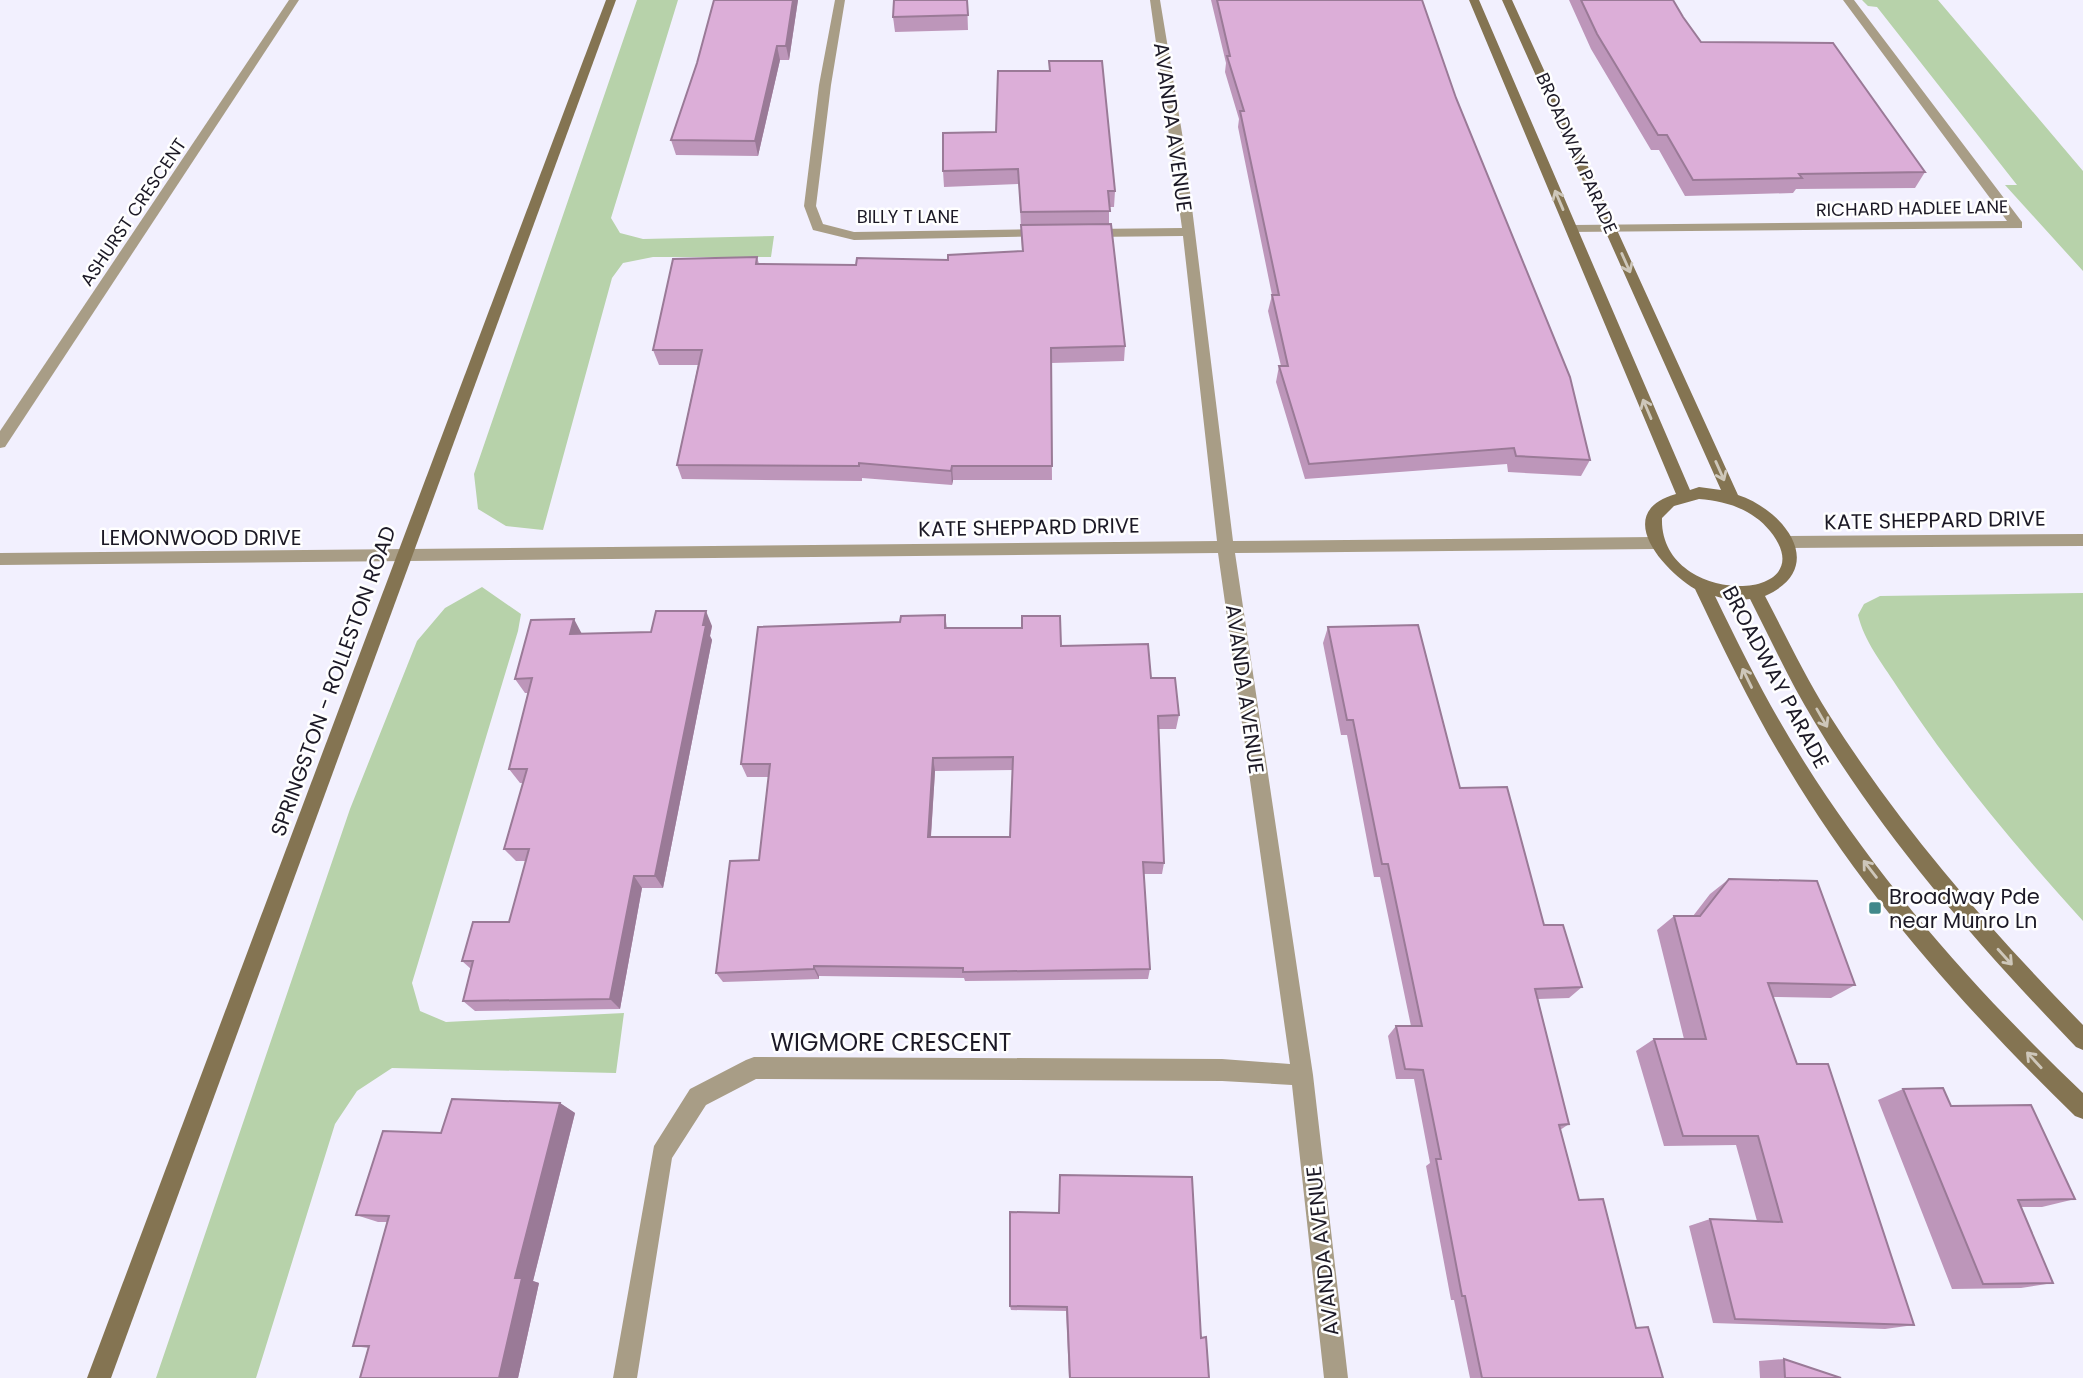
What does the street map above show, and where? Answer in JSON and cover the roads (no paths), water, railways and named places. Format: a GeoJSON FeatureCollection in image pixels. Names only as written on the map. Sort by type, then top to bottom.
{"type":"FeatureCollection","features":[{"type":"Feature","properties":{"kind":"street","name":"ASHURST CRESCENT"},"geometry":{"type":"LineString","coordinates":[[0,443],[294,0]]}},
{"type":"Feature","properties":{"kind":"street","name":"SPRINGSTON - ROLLESTON ROAD"},"geometry":{"type":"LineString","coordinates":[[99,1378],[611,0]]}},
{"type":"Feature","properties":{"kind":"street","name":"BILLY T LANE"},"geometry":{"type":"LineString","coordinates":[[840,0],[810,206],[818,227],[854,236],[1055,233]]}},
{"type":"Feature","properties":{"kind":"street","name":"AVANDA AVENUE"},"geometry":{"type":"LineString","coordinates":[[1154,0],[1179,151],[1225,547],[1302,1075],[1336,1378]]}},
{"type":"Feature","properties":{"kind":"street","name":"BROADWAY PARADE"},"geometry":{"type":"LineString","coordinates":[[1474,0],[1684,495]]}},
{"type":"Feature","properties":{"kind":"street","name":"BROADWAY PARADE"},"geometry":{"type":"LineString","coordinates":[[1507,0],[1732,498]]}},
{"type":"Feature","properties":{"kind":"street","name":"RICHARD HADLEE LANE"},"geometry":{"type":"LineString","coordinates":[[1572,229],[2017,225],[1848,0]]}},
{"type":"Feature","properties":{"kind":"street"},"geometry":{"type":"LineString","coordinates":[[1081,233],[1187,232]]}},
{"type":"Feature","properties":{"kind":"street"},"geometry":{"type":"LineString","coordinates":[[1699,493],[1732,498],[1766,516],[1787,542],[1789,569],[1771,588],[1755,593],[1729,593],[1702,586],[1672,567],[1655,543],[1652,527],[1656,512],[1667,501],[1684,495],[1699,493]]}},
{"type":"Feature","properties":{"kind":"street","name":"KATE SHEPPARD DRIVE"},"geometry":{"type":"LineString","coordinates":[[1787,542],[2083,540]]}},
{"type":"Feature","properties":{"kind":"street","name":"KATE SHEPPARD DRIVE"},"geometry":{"type":"LineString","coordinates":[[403,556],[1655,543]]}},
{"type":"Feature","properties":{"kind":"street","name":"LEMONWOOD DRIVE"},"geometry":{"type":"LineString","coordinates":[[0,559],[403,556]]}},
{"type":"Feature","properties":{"kind":"street","name":"BROADWAY PARADE"},"geometry":{"type":"LineString","coordinates":[[1702,586],[1776,732],[1810,788],[1852,846],[1973,995],[2083,1108]]}},
{"type":"Feature","properties":{"kind":"street","name":"BROADWAY PARADE"},"geometry":{"type":"LineString","coordinates":[[1755,593],[1830,731],[1878,802],[1973,922],[2083,1040]]}},
{"type":"Feature","properties":{"kind":"street","name":"WIGMORE CRESCENT"},"geometry":{"type":"LineString","coordinates":[[625,1378],[662,1154],[698,1097],[754,1068],[1222,1070],[1302,1075]]}},
{"type":"Feature","properties":{"kind":"place","name":"Broadway Pde near Munro Ln"},"geometry":{"type":"Point","coordinates":[1875,908]}}]}
